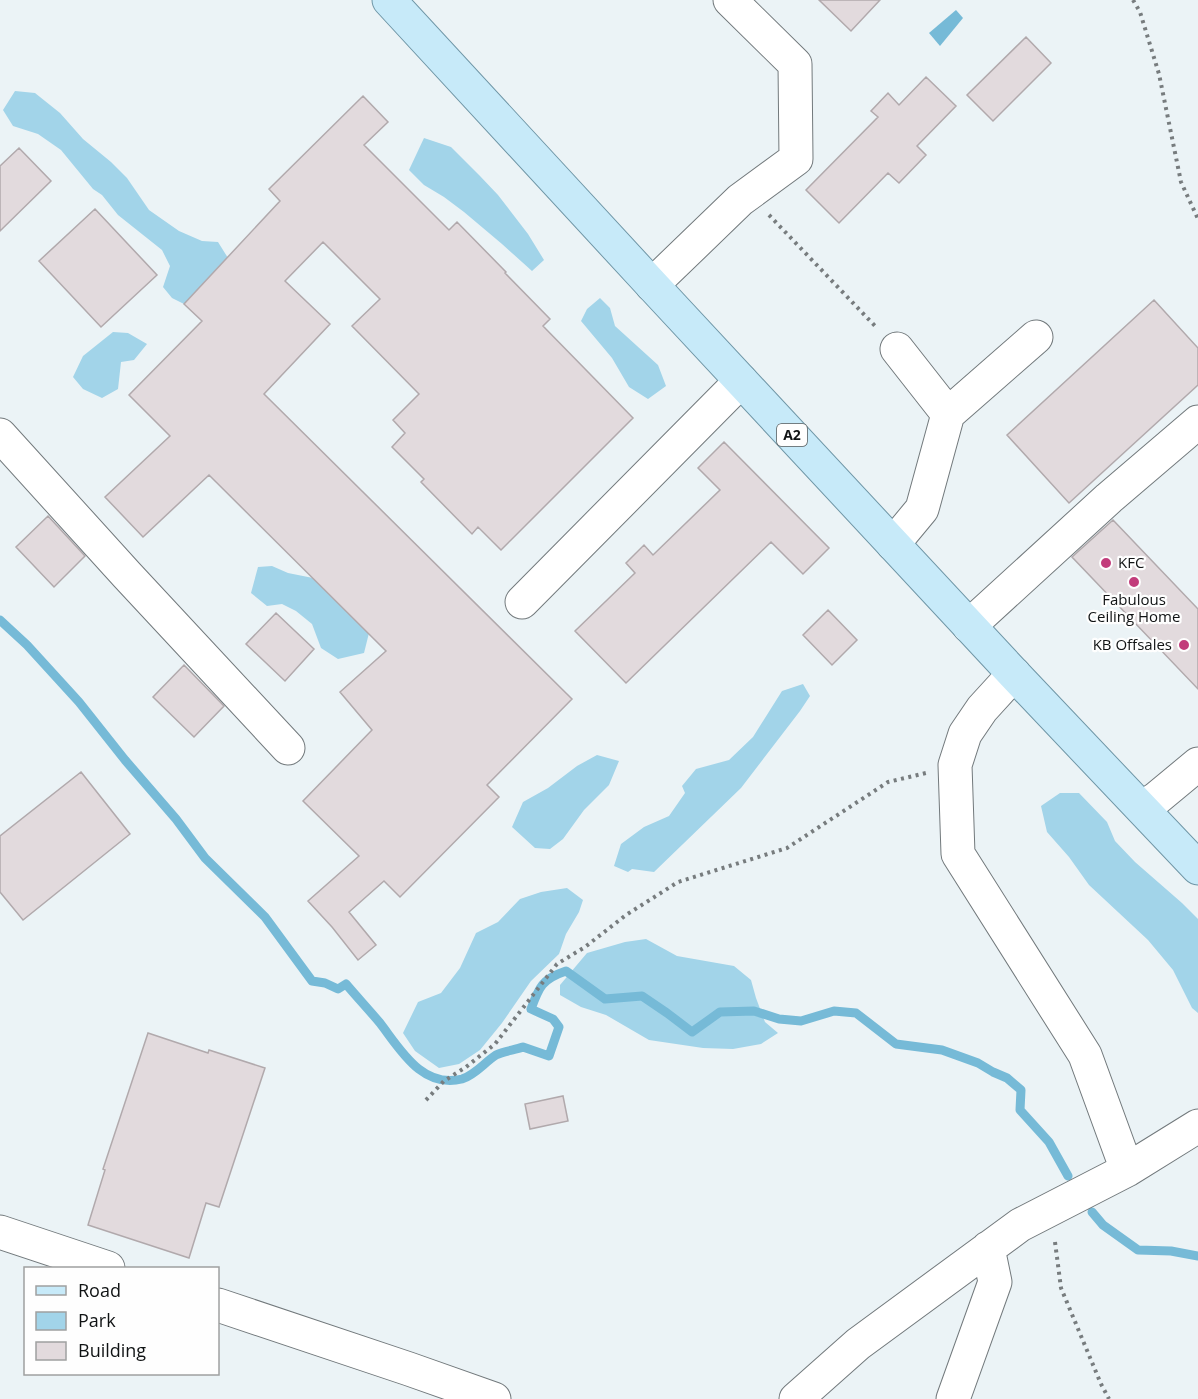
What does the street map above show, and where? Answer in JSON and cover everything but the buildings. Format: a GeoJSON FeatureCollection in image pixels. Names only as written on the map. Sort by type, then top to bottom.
{"type":"FeatureCollection","features":[{"type":"Feature","properties":{"kind":"main road","name":"A2"},"geometry":{"type":"LineString","coordinates":[[397,3],[652,285],[1198,868]]}},
{"type":"Feature","properties":{"kind":"street"},"geometry":{"type":"LineString","coordinates":[[652,285],[740,200],[796,159],[795,64],[730,0]]}},
{"type":"Feature","properties":{"kind":"street"},"geometry":{"type":"LineString","coordinates":[[893,544],[922,509],[948,414],[1036,337]]}},
{"type":"Feature","properties":{"kind":"street"},"geometry":{"type":"LineString","coordinates":[[897,349],[948,414]]}},
{"type":"Feature","properties":{"kind":"street"},"geometry":{"type":"LineString","coordinates":[[522,602],[741,381]]}},
{"type":"Feature","properties":{"kind":"street"},"geometry":{"type":"LineString","coordinates":[[969,626],[1109,498],[1198,422]]}},
{"type":"Feature","properties":{"kind":"street"},"geometry":{"type":"LineString","coordinates":[[0,435],[119,567],[288,748]]}},
{"type":"Feature","properties":{"kind":"street"},"geometry":{"type":"LineString","coordinates":[[1014,674],[982,710],[965,734],[956,765],[957,854],[1085,1056],[1127,1170]]}},
{"type":"Feature","properties":{"kind":"street"},"geometry":{"type":"LineString","coordinates":[[1142,808],[1198,764]]}},
{"type":"Feature","properties":{"kind":"street"},"geometry":{"type":"LineString","coordinates":[[800,1398],[858,1344],[1020,1225],[1127,1170],[1198,1126]]}},
{"type":"Feature","properties":{"kind":"street"},"geometry":{"type":"LineString","coordinates":[[0,1232],[102,1267]]}},
{"type":"Feature","properties":{"kind":"street"},"geometry":{"type":"LineString","coordinates":[[953,1399],[995,1282],[988,1248]]}},
{"type":"Feature","properties":{"kind":"street"},"geometry":{"type":"LineString","coordinates":[[219,1305],[494,1399]]}},
{"type":"Feature","properties":{"kind":"path"},"geometry":{"type":"LineString","coordinates":[[1133,0],[1140,12],[1159,74],[1181,182],[1198,219]]}},
{"type":"Feature","properties":{"kind":"path"},"geometry":{"type":"LineString","coordinates":[[749,194],[897,349]]}},
{"type":"Feature","properties":{"kind":"path"},"geometry":{"type":"LineString","coordinates":[[426,1100],[444,1080],[466,1068],[495,1044],[557,964],[585,947],[626,915],[678,882],[787,848],[888,782],[956,765]]}},
{"type":"Feature","properties":{"kind":"path"},"geometry":{"type":"LineString","coordinates":[[1037,1216],[1055,1241],[1061,1288],[1109,1399]]}},
{"type":"Feature","properties":{"kind":"green space"},"geometry":{"type":"Polygon","coordinates":[[[15,91],[35,93],[60,113],[83,139],[127,178],[149,210],[179,231],[202,241],[218,242],[228,258],[184,304],[172,298],[163,287],[170,266],[162,250],[118,215],[61,150],[38,134],[13,126],[3,110],[15,91]]]}},
{"type":"Feature","properties":{"kind":"green space"},"geometry":{"type":"Polygon","coordinates":[[[424,138],[451,147],[498,195],[528,234],[544,260],[532,271],[464,212],[424,185],[409,170],[424,138]]]}},
{"type":"Feature","properties":{"kind":"green space"},"geometry":{"type":"Polygon","coordinates":[[[600,298],[610,308],[615,326],[658,365],[666,386],[648,399],[629,387],[612,358],[581,321],[587,309],[600,298]]]}},
{"type":"Feature","properties":{"kind":"green space"},"geometry":{"type":"Polygon","coordinates":[[[113,332],[128,333],[147,344],[134,360],[121,362],[118,389],[102,398],[83,389],[73,377],[83,356],[113,332]]]}},
{"type":"Feature","properties":{"kind":"green space"},"geometry":{"type":"Polygon","coordinates":[[[272,566],[288,573],[313,578],[369,633],[364,653],[338,659],[321,648],[312,624],[296,611],[282,604],[267,606],[251,593],[258,567],[272,566]]]}},
{"type":"Feature","properties":{"kind":"green space"},"geometry":{"type":"Polygon","coordinates":[[[803,684],[810,696],[741,788],[654,872],[632,869],[628,872],[614,866],[621,844],[644,827],[669,816],[685,793],[682,786],[696,769],[729,760],[753,737],[782,691],[803,684]]]}},
{"type":"Feature","properties":{"kind":"green space"},"geometry":{"type":"Polygon","coordinates":[[[597,755],[619,761],[609,785],[584,810],[563,839],[550,849],[535,848],[512,827],[523,802],[597,755]]]}},
{"type":"Feature","properties":{"kind":"green space"},"geometry":{"type":"Polygon","coordinates":[[[1060,793],[1079,793],[1107,822],[1115,841],[1198,919],[1198,1013],[1192,1008],[1173,970],[1148,940],[1089,885],[1047,832],[1041,806],[1060,793]]]}},
{"type":"Feature","properties":{"kind":"green space"},"geometry":{"type":"Polygon","coordinates":[[[567,888],[583,900],[559,954],[531,981],[480,1050],[459,1064],[439,1068],[415,1051],[403,1033],[418,1002],[441,993],[460,968],[476,933],[498,922],[520,899],[541,892],[567,888]]]}},
{"type":"Feature","properties":{"kind":"green space"},"geometry":{"type":"Polygon","coordinates":[[[646,939],[677,956],[734,966],[751,980],[765,1022],[778,1033],[761,1044],[733,1049],[703,1048],[649,1040],[606,1015],[581,1007],[560,995],[560,985],[587,953],[625,942],[646,939]]]}},
{"type":"Feature","properties":{"kind":"shaded area"},"geometry":{"type":"Polygon","coordinates":[[[956,10],[963,18],[940,46],[929,33],[956,10]]]}},
{"type":"Feature","properties":{"kind":"waterway"},"geometry":{"type":"LineString","coordinates":[[0,620],[27,645],[79,702],[176,819],[205,858],[265,917],[312,981],[325,983],[338,989],[346,984],[404,1055],[424,1073],[448,1081],[462,1079],[471,1075],[496,1055],[523,1047],[549,1056],[559,1027],[553,1019],[531,1009],[542,985],[552,977],[566,971],[605,999],[642,996],[692,1032],[720,1012],[754,1011],[779,1019],[801,1021],[834,1011],[856,1013],[896,1044],[942,1050],[978,1063],[1007,1078],[1021,1090],[1020,1110],[1049,1142],[1068,1176]]}},
{"type":"Feature","properties":{"kind":"waterway"},"geometry":{"type":"LineString","coordinates":[[1092,1212],[1103,1225],[1138,1250],[1171,1251],[1198,1256]]}},
{"type":"Feature","properties":{"kind":"place","name":"KFC"},"geometry":{"type":"Point","coordinates":[1106,563]}},
{"type":"Feature","properties":{"kind":"place","name":"Fabulous Ceiling Home"},"geometry":{"type":"Point","coordinates":[1134,582]}},
{"type":"Feature","properties":{"kind":"place","name":"KB Offsales"},"geometry":{"type":"Point","coordinates":[1184,645]}}]}
